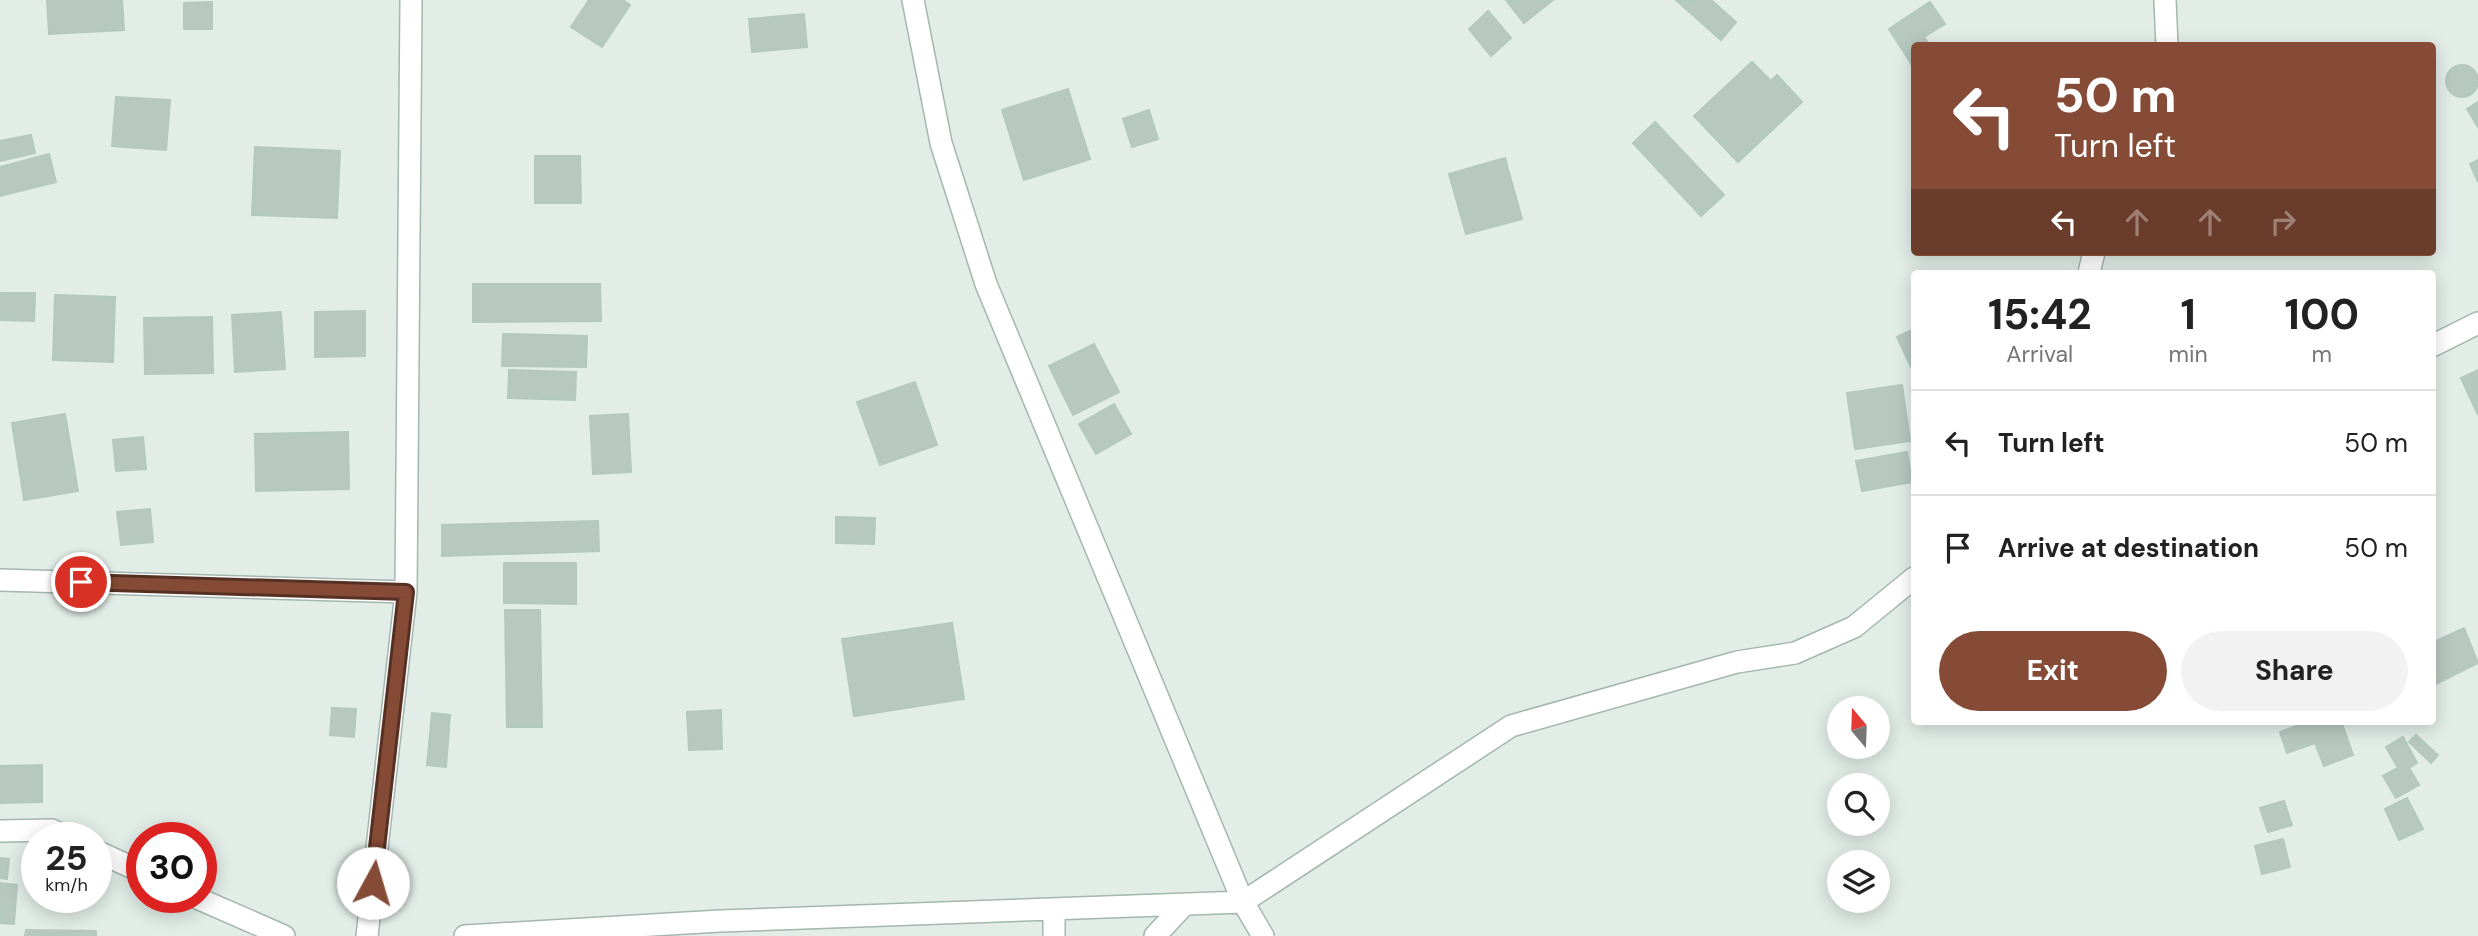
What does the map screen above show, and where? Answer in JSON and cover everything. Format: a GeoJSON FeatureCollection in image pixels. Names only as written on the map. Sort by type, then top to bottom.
{"type":"FeatureCollection","features":[{"type":"Feature","properties":{"kind":"street"},"geometry":{"type":"LineString","coordinates":[[367,936],[406,592],[411,0]]}},
{"type":"Feature","properties":{"kind":"street"},"geometry":{"type":"LineString","coordinates":[[914,0],[941,143],[986,284],[1243,902],[1263,936]]}},
{"type":"Feature","properties":{"kind":"street"},"geometry":{"type":"LineString","coordinates":[[2165,0],[2167,42]]}},
{"type":"Feature","properties":{"kind":"street"},"geometry":{"type":"LineString","coordinates":[[2436,344],[2478,323]]}},
{"type":"Feature","properties":{"kind":"street"},"geometry":{"type":"LineString","coordinates":[[0,580],[406,592]]}},
{"type":"Feature","properties":{"kind":"street"},"geometry":{"type":"LineString","coordinates":[[465,936],[720,921],[1243,902],[1511,726],[1737,662],[1795,653],[1854,627],[1911,580]]}},
{"type":"Feature","properties":{"kind":"street"},"geometry":{"type":"LineString","coordinates":[[0,831],[21,831]]}},
{"type":"Feature","properties":{"kind":"street"},"geometry":{"type":"LineString","coordinates":[[1155,936],[1184,906]]}},
{"type":"Feature","properties":{"kind":"street"},"geometry":{"type":"LineString","coordinates":[[217,907],[284,936]]}},
{"type":"Feature","properties":{"kind":"street"},"geometry":{"type":"LineString","coordinates":[[1054,909],[1054,936]]}},
{"type":"Feature","properties":{"kind":"building"},"geometry":{"type":"Polygon","coordinates":[[[47,0],[122,0],[124,30],[49,34],[47,0]]]}},
{"type":"Feature","properties":{"kind":"building"},"geometry":{"type":"Polygon","coordinates":[[[589,0],[623,0],[630,5],[602,47],[571,27],[589,0]]]}},
{"type":"Feature","properties":{"kind":"building"},"geometry":{"type":"Polygon","coordinates":[[[1506,0],[1553,0],[1524,23],[1506,0]]]}},
{"type":"Feature","properties":{"kind":"building"},"geometry":{"type":"Polygon","coordinates":[[[1711,0],[1736,22],[1721,40],[1677,1],[1711,0]]]}},
{"type":"Feature","properties":{"kind":"building"},"geometry":{"type":"Polygon","coordinates":[[[212,2],[212,29],[184,29],[184,3],[212,2]]]}},
{"type":"Feature","properties":{"kind":"building"},"geometry":{"type":"Polygon","coordinates":[[[1930,2],[1945,24],[1924,37],[1927,42],[1911,42],[1911,63],[1889,29],[1930,2]]]}},
{"type":"Feature","properties":{"kind":"building"},"geometry":{"type":"Polygon","coordinates":[[[1488,11],[1511,38],[1491,56],[1469,29],[1488,11]]]}},
{"type":"Feature","properties":{"kind":"building"},"geometry":{"type":"Polygon","coordinates":[[[804,14],[807,47],[752,52],[749,19],[804,14]]]}},
{"type":"Feature","properties":{"kind":"building"},"geometry":{"type":"Polygon","coordinates":[[[1752,62],[1771,81],[1777,75],[1802,102],[1738,162],[1694,116],[1752,62]]]}},
{"type":"Feature","properties":{"kind":"building"},"geometry":{"type":"Polygon","coordinates":[[[2462,65],[2473,70],[2478,81],[2473,92],[2462,97],[2451,92],[2446,81],[2451,70],[2462,65]]]}},
{"type":"Feature","properties":{"kind":"building"},"geometry":{"type":"Polygon","coordinates":[[[1068,89],[1090,159],[1024,180],[1002,110],[1068,89]]]}},
{"type":"Feature","properties":{"kind":"building"},"geometry":{"type":"Polygon","coordinates":[[[116,97],[170,100],[166,150],[112,146],[116,97]]]}},
{"type":"Feature","properties":{"kind":"building"},"geometry":{"type":"Polygon","coordinates":[[[2478,102],[2478,127],[2467,109],[2478,102]]]}},
{"type":"Feature","properties":{"kind":"building"},"geometry":{"type":"Polygon","coordinates":[[[1149,110],[1158,139],[1132,147],[1123,119],[1149,110]]]}},
{"type":"Feature","properties":{"kind":"building"},"geometry":{"type":"Polygon","coordinates":[[[1655,122],[1724,195],[1701,216],[1633,143],[1655,122]]]}},
{"type":"Feature","properties":{"kind":"building"},"geometry":{"type":"Polygon","coordinates":[[[31,135],[35,153],[0,161],[0,141],[31,135]]]}},
{"type":"Feature","properties":{"kind":"building"},"geometry":{"type":"Polygon","coordinates":[[[255,147],[340,151],[337,218],[252,215],[255,147]]]}},
{"type":"Feature","properties":{"kind":"building"},"geometry":{"type":"Polygon","coordinates":[[[49,154],[56,182],[0,196],[0,167],[49,154]]]}},
{"type":"Feature","properties":{"kind":"building"},"geometry":{"type":"Polygon","coordinates":[[[535,156],[580,156],[581,203],[535,203],[535,156]]]}},
{"type":"Feature","properties":{"kind":"building"},"geometry":{"type":"Polygon","coordinates":[[[1505,158],[1522,219],[1466,234],[1449,174],[1505,158]]]}},
{"type":"Feature","properties":{"kind":"building"},"geometry":{"type":"Polygon","coordinates":[[[2478,160],[2478,182],[2470,164],[2478,160]]]}},
{"type":"Feature","properties":{"kind":"building"},"geometry":{"type":"Polygon","coordinates":[[[473,284],[600,284],[601,321],[473,322],[473,284]]]}},
{"type":"Feature","properties":{"kind":"building"},"geometry":{"type":"Polygon","coordinates":[[[0,293],[35,293],[34,321],[0,320],[0,293]]]}},
{"type":"Feature","properties":{"kind":"building"},"geometry":{"type":"Polygon","coordinates":[[[55,295],[115,297],[113,362],[53,360],[55,295]]]}},
{"type":"Feature","properties":{"kind":"building"},"geometry":{"type":"Polygon","coordinates":[[[365,311],[365,356],[315,357],[315,312],[365,311]]]}},
{"type":"Feature","properties":{"kind":"building"},"geometry":{"type":"Polygon","coordinates":[[[281,312],[285,369],[235,372],[232,315],[281,312]]]}},
{"type":"Feature","properties":{"kind":"building"},"geometry":{"type":"Polygon","coordinates":[[[212,317],[213,373],[145,374],[144,318],[212,317]]]}},
{"type":"Feature","properties":{"kind":"building"},"geometry":{"type":"Polygon","coordinates":[[[1911,330],[1911,367],[1897,337],[1911,330]]]}},
{"type":"Feature","properties":{"kind":"building"},"geometry":{"type":"Polygon","coordinates":[[[503,334],[587,336],[586,367],[502,366],[503,334]]]}},
{"type":"Feature","properties":{"kind":"building"},"geometry":{"type":"Polygon","coordinates":[[[1094,344],[1119,392],[1073,415],[1049,366],[1094,344]]]}},
{"type":"Feature","properties":{"kind":"building"},"geometry":{"type":"Polygon","coordinates":[[[509,370],[576,372],[575,400],[508,398],[509,370]]]}},
{"type":"Feature","properties":{"kind":"building"},"geometry":{"type":"Polygon","coordinates":[[[2478,370],[2478,415],[2461,378],[2478,370]]]}},
{"type":"Feature","properties":{"kind":"building"},"geometry":{"type":"Polygon","coordinates":[[[915,382],[937,445],[880,465],[857,402],[915,382]]]}},
{"type":"Feature","properties":{"kind":"building"},"geometry":{"type":"Polygon","coordinates":[[[1902,385],[1910,441],[1855,449],[1847,393],[1902,385]]]}},
{"type":"Feature","properties":{"kind":"building"},"geometry":{"type":"Polygon","coordinates":[[[1114,404],[1131,434],[1096,454],[1079,424],[1114,404]]]}},
{"type":"Feature","properties":{"kind":"building"},"geometry":{"type":"Polygon","coordinates":[[[65,414],[78,491],[24,500],[12,423],[65,414]]]}},
{"type":"Feature","properties":{"kind":"building"},"geometry":{"type":"Polygon","coordinates":[[[628,414],[631,472],[593,474],[590,416],[628,414]]]}},
{"type":"Feature","properties":{"kind":"building"},"geometry":{"type":"Polygon","coordinates":[[[348,432],[349,489],[256,491],[255,434],[348,432]]]}},
{"type":"Feature","properties":{"kind":"building"},"geometry":{"type":"Polygon","coordinates":[[[143,437],[146,469],[116,471],[113,440],[143,437]]]}},
{"type":"Feature","properties":{"kind":"building"},"geometry":{"type":"Polygon","coordinates":[[[1907,452],[1911,482],[1862,491],[1856,461],[1907,452]]]}},
{"type":"Feature","properties":{"kind":"building"},"geometry":{"type":"Polygon","coordinates":[[[150,509],[153,542],[121,545],[117,512],[150,509]]]}},
{"type":"Feature","properties":{"kind":"building"},"geometry":{"type":"Polygon","coordinates":[[[836,517],[875,518],[874,544],[836,543],[836,517]]]}},
{"type":"Feature","properties":{"kind":"building"},"geometry":{"type":"Polygon","coordinates":[[[598,521],[599,551],[442,556],[442,525],[598,521]]]}},
{"type":"Feature","properties":{"kind":"building"},"geometry":{"type":"Polygon","coordinates":[[[504,563],[576,563],[576,604],[504,603],[504,563]]]}},
{"type":"Feature","properties":{"kind":"building"},"geometry":{"type":"Polygon","coordinates":[[[505,610],[540,610],[542,727],[507,727],[505,610]]]}},
{"type":"Feature","properties":{"kind":"building"},"geometry":{"type":"Polygon","coordinates":[[[952,623],[964,699],[854,716],[842,639],[952,623]]]}},
{"type":"Feature","properties":{"kind":"building"},"geometry":{"type":"Polygon","coordinates":[[[2464,628],[2478,663],[2436,684],[2436,641],[2464,628]]]}},
{"type":"Feature","properties":{"kind":"building"},"geometry":{"type":"Polygon","coordinates":[[[332,708],[356,709],[354,737],[330,735],[332,708]]]}},
{"type":"Feature","properties":{"kind":"building"},"geometry":{"type":"Polygon","coordinates":[[[721,710],[722,749],[689,750],[687,712],[721,710]]]}},
{"type":"Feature","properties":{"kind":"building"},"geometry":{"type":"Polygon","coordinates":[[[432,713],[450,715],[446,767],[427,765],[432,713]]]}},
{"type":"Feature","properties":{"kind":"building"},"geometry":{"type":"Polygon","coordinates":[[[2300,725],[2342,725],[2353,755],[2324,766],[2315,743],[2287,753],[2280,732],[2300,725]]]}},
{"type":"Feature","properties":{"kind":"building"},"geometry":{"type":"Polygon","coordinates":[[[2416,735],[2438,755],[2431,763],[2409,742],[2416,735]]]}},
{"type":"Feature","properties":{"kind":"building"},"geometry":{"type":"Polygon","coordinates":[[[2403,737],[2417,763],[2409,768],[2419,785],[2396,798],[2383,776],[2398,768],[2386,747],[2403,737]]]}},
{"type":"Feature","properties":{"kind":"building"},"geometry":{"type":"Polygon","coordinates":[[[42,765],[42,802],[0,803],[0,766],[42,765]]]}},
{"type":"Feature","properties":{"kind":"building"},"geometry":{"type":"Polygon","coordinates":[[[2407,798],[2423,829],[2399,840],[2385,809],[2407,798]]]}},
{"type":"Feature","properties":{"kind":"building"},"geometry":{"type":"Polygon","coordinates":[[[2284,801],[2292,825],[2268,832],[2260,808],[2284,801]]]}},
{"type":"Feature","properties":{"kind":"building"},"geometry":{"type":"Polygon","coordinates":[[[2283,839],[2290,867],[2262,874],[2255,846],[2283,839]]]}},
{"type":"Feature","properties":{"kind":"building"},"geometry":{"type":"Polygon","coordinates":[[[0,858],[9,859],[7,879],[0,878],[0,858]]]}},
{"type":"Feature","properties":{"kind":"building"},"geometry":{"type":"Polygon","coordinates":[[[0,883],[17,885],[14,924],[0,923],[0,883]]]}},
{"type":"Feature","properties":{"kind":"building"},"geometry":{"type":"Polygon","coordinates":[[[26,930],[96,931],[96,936],[25,936],[26,930]]]}},
{"type":"Feature","properties":{"kind":"route"},"geometry":{"type":"LineString","coordinates":[[81,582],[406,592],[373,883]]}}]}
